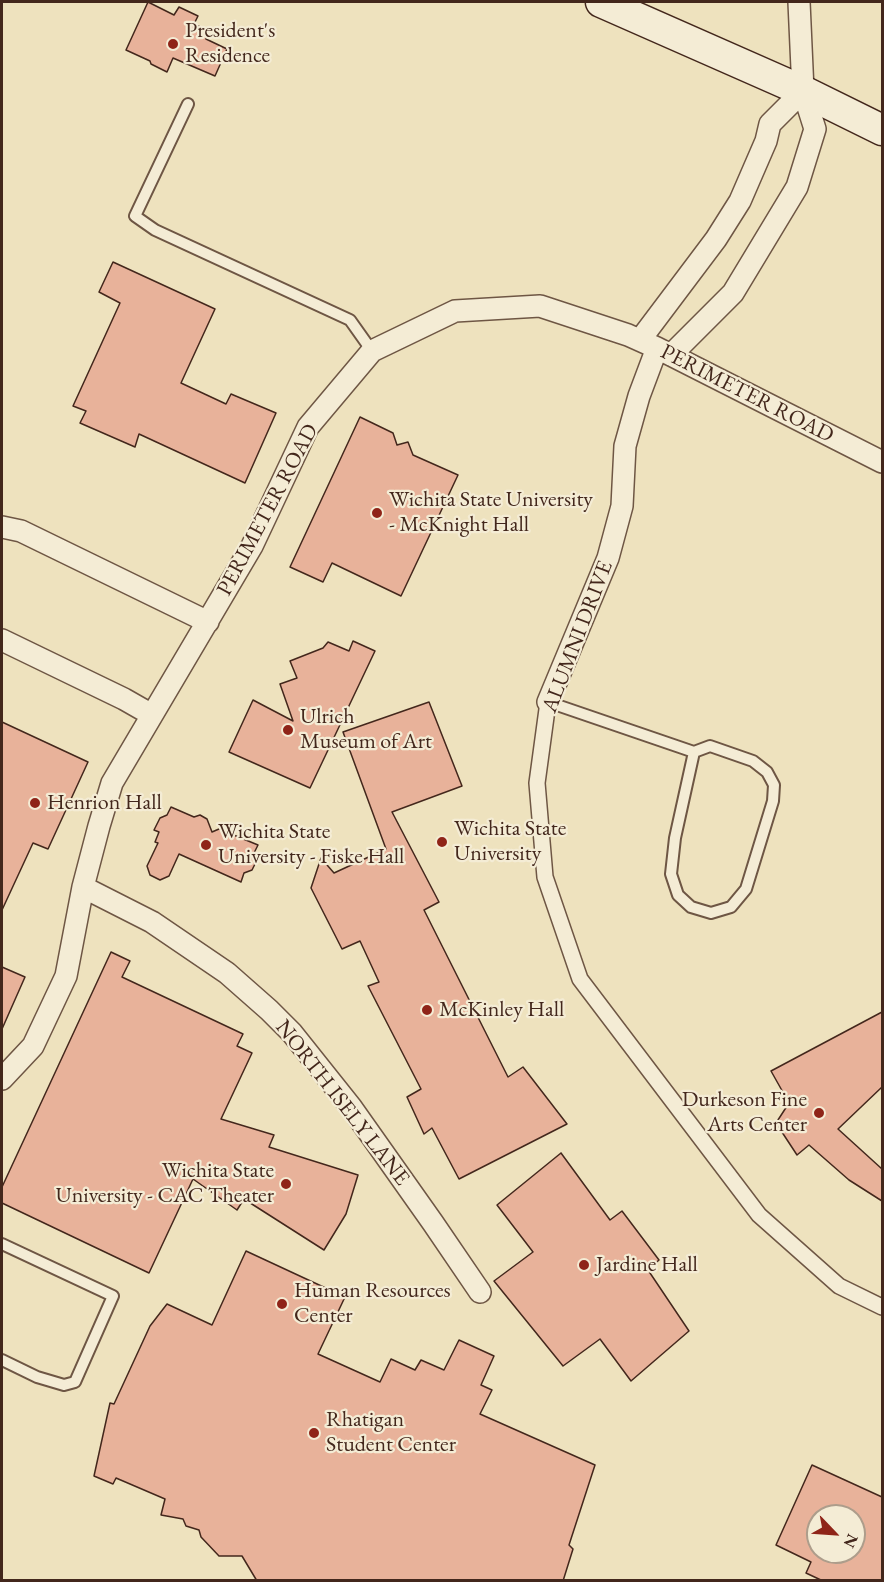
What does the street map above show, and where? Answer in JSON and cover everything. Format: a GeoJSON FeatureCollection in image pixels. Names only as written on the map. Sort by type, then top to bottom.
{"type":"FeatureCollection","features":[{"type":"Feature","properties":{"kind":"main road"},"geometry":{"type":"LineString","coordinates":[[601,2],[804,91],[882,130]]}},
{"type":"Feature","properties":{"kind":"main road"},"geometry":{"type":"LineString","coordinates":[[804,91],[882,111]]}},
{"type":"Feature","properties":{"kind":"street"},"geometry":{"type":"LineString","coordinates":[[799,2],[804,91]]}},
{"type":"Feature","properties":{"kind":"street","name":"ALUMNI DRIVE"},"geometry":{"type":"LineString","coordinates":[[656,348],[733,292],[797,187],[814,129],[804,91],[770,124],[766,141],[740,201],[716,239],[656,348],[639,396],[626,446],[622,506],[608,558],[548,702],[537,783],[545,877],[580,979],[759,1215],[839,1286],[882,1307]]}},
{"type":"Feature","properties":{"kind":"street","name":"PERIMETER ROAD"},"geometry":{"type":"LineString","coordinates":[[2,1079],[33,1046],[66,976],[83,887],[112,783],[252,546],[308,427],[372,351],[455,311],[540,306],[656,348],[882,462]]}},
{"type":"Feature","properties":{"kind":"street"},"geometry":{"type":"LineString","coordinates":[[2,527],[21,531],[208,622]]}},
{"type":"Feature","properties":{"kind":"street"},"geometry":{"type":"LineString","coordinates":[[2,639],[152,715]]}},
{"type":"Feature","properties":{"kind":"street","name":"NORTH ISELY LANE"},"geometry":{"type":"LineString","coordinates":[[83,887],[152,922],[227,973],[292,1033],[351,1107],[480,1292]]}},
{"type":"Feature","properties":{"kind":"lane"},"geometry":{"type":"LineString","coordinates":[[188,104],[135,216],[155,230],[350,320],[372,351]]}},
{"type":"Feature","properties":{"kind":"lane"},"geometry":{"type":"LineString","coordinates":[[548,702],[694,752],[710,746],[753,761],[766,772],[774,785],[773,801],[746,889],[731,908],[711,913],[691,907],[678,895],[671,874],[675,838],[694,752]]}},
{"type":"Feature","properties":{"kind":"lane"},"geometry":{"type":"LineString","coordinates":[[2,1244],[113,1296],[75,1382],[64,1385],[37,1377],[2,1360]]}},
{"type":"Feature","properties":{"kind":"building","name":"President's Residence"},"geometry":{"type":"Polygon","coordinates":[[[148,2],[174,15],[179,7],[198,16],[194,24],[207,30],[206,39],[227,49],[215,76],[173,58],[167,72],[126,50],[148,2]]]}},
{"type":"Feature","properties":{"kind":"building"},"geometry":{"type":"Polygon","coordinates":[[[113,262],[215,309],[181,383],[226,404],[231,394],[276,413],[245,483],[139,434],[135,447],[80,423],[86,411],[73,406],[120,303],[99,292],[113,262]]]}},
{"type":"Feature","properties":{"kind":"building","name":"Wichita State University - McKnight Hall"},"geometry":{"type":"Polygon","coordinates":[[[360,417],[393,433],[397,445],[408,442],[413,455],[458,475],[401,596],[332,563],[323,582],[290,567],[360,417]]]}},
{"type":"Feature","properties":{"kind":"building","name":"Ulrich Museum of Art"},"geometry":{"type":"Polygon","coordinates":[[[353,641],[375,651],[310,788],[229,752],[253,700],[293,721],[280,684],[297,678],[290,661],[323,648],[328,642],[349,651],[353,641]]]}},
{"type":"Feature","properties":{"kind":"building","name":"McKinley Hall"},"geometry":{"type":"Polygon","coordinates":[[[429,702],[462,786],[392,812],[439,902],[424,910],[508,1077],[523,1067],[567,1124],[459,1179],[432,1128],[424,1134],[407,1097],[421,1089],[368,986],[379,982],[360,941],[342,949],[311,888],[321,858],[334,873],[386,849],[343,732],[429,702]]]}},
{"type":"Feature","properties":{"kind":"building","name":"Henrion Hall"},"geometry":{"type":"Polygon","coordinates":[[[2,722],[88,762],[48,849],[33,843],[2,910],[2,722]]]}},
{"type":"Feature","properties":{"kind":"building","name":"Wichita State University - Fiske Hall"},"geometry":{"type":"Polygon","coordinates":[[[171,807],[194,817],[200,815],[207,819],[212,832],[219,829],[258,845],[253,855],[256,862],[252,870],[244,873],[241,882],[179,854],[169,876],[160,880],[150,875],[147,866],[158,843],[155,842],[159,832],[154,830],[160,818],[167,815],[171,807]]]}},
{"type":"Feature","properties":{"kind":"building"},"geometry":{"type":"Polygon","coordinates":[[[111,952],[130,961],[122,977],[243,1034],[237,1046],[252,1053],[221,1119],[274,1135],[269,1147],[358,1175],[346,1214],[324,1250],[244,1199],[237,1210],[193,1179],[149,1273],[2,1203],[2,1187],[111,952]]]}},
{"type":"Feature","properties":{"kind":"building"},"geometry":{"type":"Polygon","coordinates":[[[2,967],[25,977],[2,1029],[2,967]]]}},
{"type":"Feature","properties":{"kind":"building","name":"Durkeson Fine Arts Center"},"geometry":{"type":"Polygon","coordinates":[[[882,1012],[882,1087],[838,1129],[882,1169],[882,1201],[849,1180],[809,1145],[797,1155],[776,1123],[789,1103],[771,1071],[882,1012]]]}},
{"type":"Feature","properties":{"kind":"building","name":"Jardine Hall"},"geometry":{"type":"Polygon","coordinates":[[[561,1153],[610,1220],[622,1211],[659,1260],[648,1270],[689,1331],[631,1381],[600,1339],[563,1366],[494,1281],[533,1252],[497,1205],[561,1153]]]}},
{"type":"Feature","properties":{"kind":"building","name":"Rhatigan Student Center"},"geometry":{"type":"Polygon","coordinates":[[[246,1251],[345,1297],[318,1354],[380,1382],[391,1359],[415,1370],[421,1360],[444,1370],[459,1340],[494,1356],[481,1385],[492,1390],[480,1414],[595,1465],[569,1545],[573,1549],[563,1581],[257,1581],[242,1556],[219,1556],[201,1537],[199,1530],[186,1526],[183,1519],[161,1515],[165,1499],[116,1478],[113,1484],[94,1476],[110,1403],[114,1404],[150,1326],[167,1304],[212,1325],[246,1251]]]}},
{"type":"Feature","properties":{"kind":"building"},"geometry":{"type":"Polygon","coordinates":[[[812,1465],[882,1497],[882,1581],[823,1581],[806,1573],[810,1564],[866,1564],[866,1504],[806,1504],[806,1560],[776,1545],[812,1465]]]}},
{"type":"Feature","properties":{"kind":"place","name":"President's Residence"},"geometry":{"type":"Point","coordinates":[173,44]}},
{"type":"Feature","properties":{"kind":"place","name":"Wichita State University - McKnight Hall"},"geometry":{"type":"Point","coordinates":[377,513]}},
{"type":"Feature","properties":{"kind":"place","name":"Ulrich Museum of Art"},"geometry":{"type":"Point","coordinates":[288,730]}},
{"type":"Feature","properties":{"kind":"place","name":"Henrion Hall"},"geometry":{"type":"Point","coordinates":[35,803]}},
{"type":"Feature","properties":{"kind":"place","name":"Wichita State University"},"geometry":{"type":"Point","coordinates":[442,842]}},
{"type":"Feature","properties":{"kind":"place","name":"Wichita State University - Fiske Hall"},"geometry":{"type":"Point","coordinates":[206,845]}},
{"type":"Feature","properties":{"kind":"place","name":"McKinley Hall"},"geometry":{"type":"Point","coordinates":[427,1010]}},
{"type":"Feature","properties":{"kind":"place","name":"Durkeson Fine Arts Center"},"geometry":{"type":"Point","coordinates":[819,1113]}},
{"type":"Feature","properties":{"kind":"place","name":"Wichita State University - CAC Theater"},"geometry":{"type":"Point","coordinates":[286,1184]}},
{"type":"Feature","properties":{"kind":"place","name":"Jardine Hall"},"geometry":{"type":"Point","coordinates":[584,1265]}},
{"type":"Feature","properties":{"kind":"place","name":"Human Resources Center"},"geometry":{"type":"Point","coordinates":[282,1304]}},
{"type":"Feature","properties":{"kind":"place","name":"Rhatigan Student Center"},"geometry":{"type":"Point","coordinates":[314,1433]}}]}
